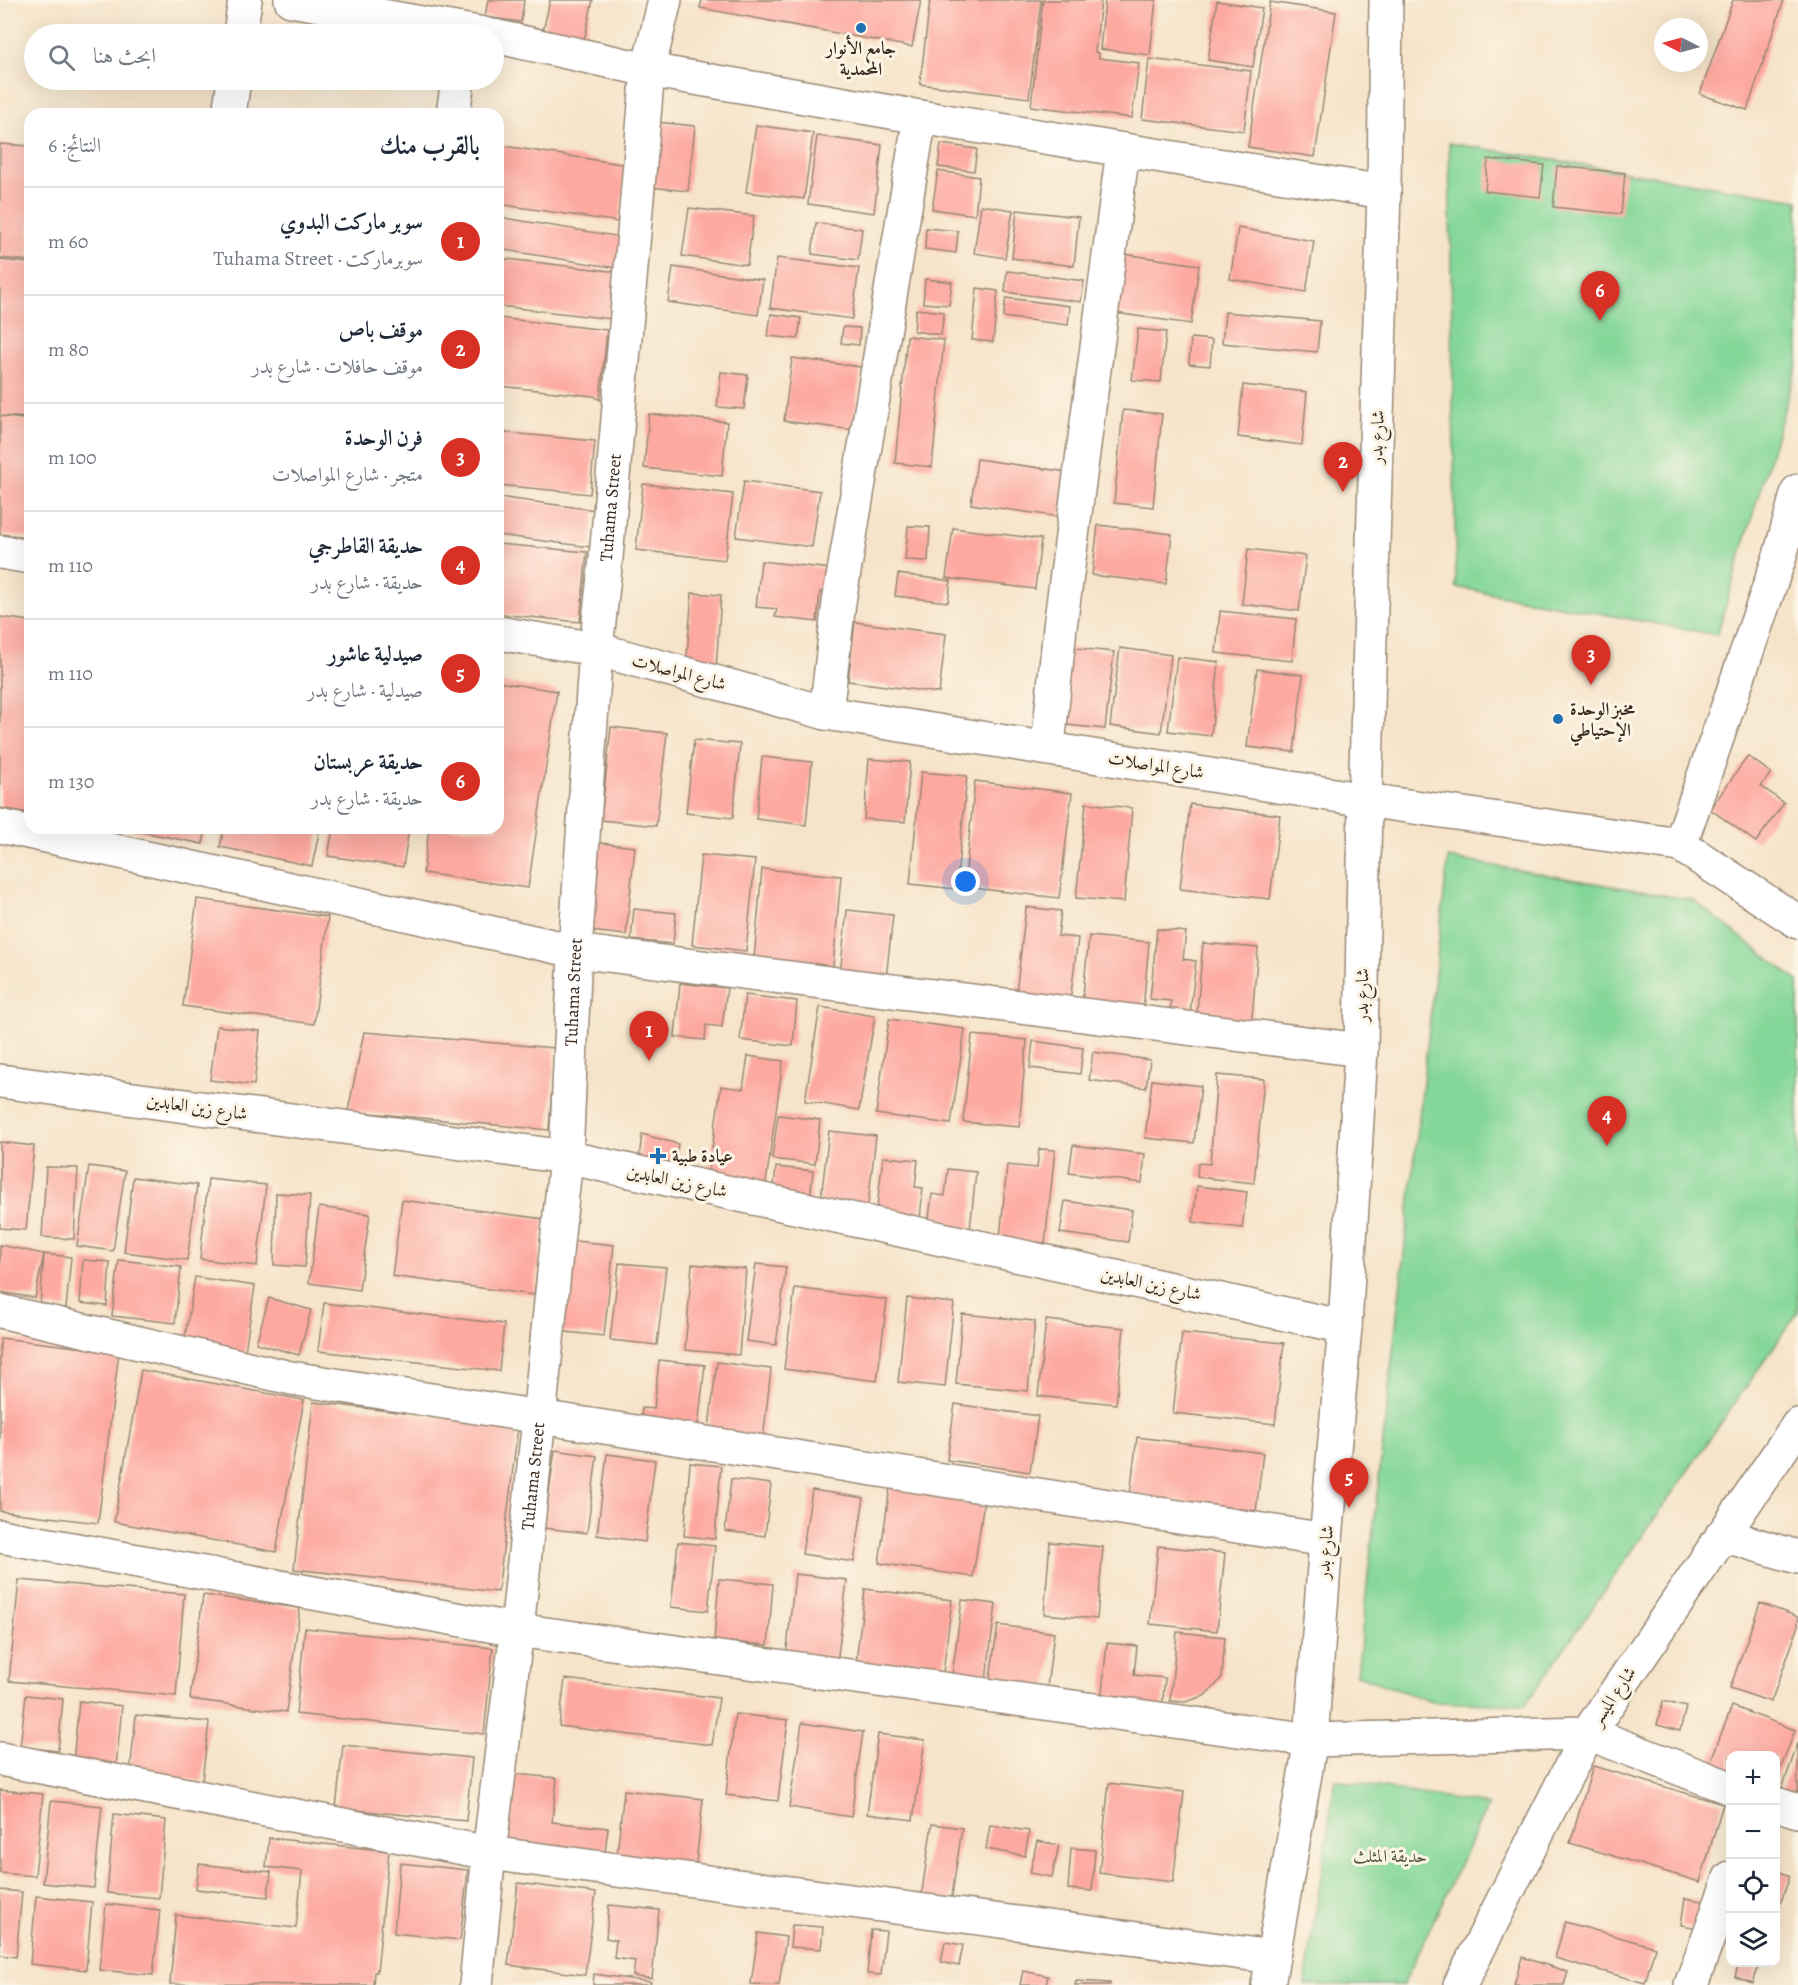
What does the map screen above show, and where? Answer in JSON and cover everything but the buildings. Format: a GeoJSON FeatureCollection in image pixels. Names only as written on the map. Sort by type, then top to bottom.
{"type":"FeatureCollection","features":[{"type":"Feature","properties":{"kind":"street"},"geometry":{"type":"LineString","coordinates":[[241,24],[245,0]]}},
{"type":"Feature","properties":{"kind":"street"},"geometry":{"type":"LineString","coordinates":[[291,0],[422,24]]}},
{"type":"Feature","properties":{"kind":"street","name":"Tuhama Street"},"geometry":{"type":"LineString","coordinates":[[476,1985],[489,1853],[517,1630],[566,1156],[575,951],[596,649],[606,558],[648,70],[665,0]]}},
{"type":"Feature","properties":{"kind":"street","name":"شارع بدر"},"geometry":{"type":"LineString","coordinates":[[1271,1971],[1311,1740],[1345,1327],[1361,1050],[1365,800],[1384,192],[1386,0]]}},
{"type":"Feature","properties":{"kind":"street"},"geometry":{"type":"LineString","coordinates":[[504,40],[648,70],[920,117],[1384,192]]}},
{"type":"Feature","properties":{"kind":"street"},"geometry":{"type":"LineString","coordinates":[[230,108],[233,90]]}},
{"type":"Feature","properties":{"kind":"street"},"geometry":{"type":"LineString","coordinates":[[454,108],[457,90]]}},
{"type":"Feature","properties":{"kind":"street"},"geometry":{"type":"LineString","coordinates":[[826,713],[840,602],[920,117]]}},
{"type":"Feature","properties":{"kind":"street"},"geometry":{"type":"LineString","coordinates":[[1048,747],[1060,627],[1123,150]]}},
{"type":"Feature","properties":{"kind":"street"},"geometry":{"type":"LineString","coordinates":[[1680,845],[1789,562],[1798,491]]}},
{"type":"Feature","properties":{"kind":"street"},"geometry":{"type":"LineString","coordinates":[[0,552],[24,556]]}},
{"type":"Feature","properties":{"kind":"street","name":"شارع المواصلات"},"geometry":{"type":"LineString","coordinates":[[504,634],[596,649],[826,713],[1048,747],[1365,800],[1680,845],[1798,922]]}},
{"type":"Feature","properties":{"kind":"street"},"geometry":{"type":"LineString","coordinates":[[0,826],[24,831]]}},
{"type":"Feature","properties":{"kind":"street"},"geometry":{"type":"LineString","coordinates":[[37,834],[575,951],[1361,1050]]}},
{"type":"Feature","properties":{"kind":"street","name":"شارع زين العابدين"},"geometry":{"type":"LineString","coordinates":[[0,1081],[566,1156],[1345,1327]]}},
{"type":"Feature","properties":{"kind":"street"},"geometry":{"type":"LineString","coordinates":[[0,1311],[291,1378],[1326,1540]]}},
{"type":"Feature","properties":{"kind":"street","name":"شارع الميسر"},"geometry":{"type":"LineString","coordinates":[[1460,1985],[1588,1733],[1798,1425]]}},
{"type":"Feature","properties":{"kind":"street"},"geometry":{"type":"LineString","coordinates":[[1722,1535],[1798,1557]]}},
{"type":"Feature","properties":{"kind":"street"},"geometry":{"type":"LineString","coordinates":[[0,1536],[517,1630],[1311,1740],[1588,1733],[1726,1786]]}},
{"type":"Feature","properties":{"kind":"street"},"geometry":{"type":"LineString","coordinates":[[0,1759],[489,1853],[1271,1971]]}},
{"type":"Feature","properties":{"kind":"street"},"geometry":{"type":"LineString","coordinates":[[1779,1805],[1798,1811]]}},
{"type":"Feature","properties":{"kind":"street"},"geometry":{"type":"LineString","coordinates":[[1691,1985],[1726,1891]]}},
{"type":"Feature","properties":{"kind":"green space"},"geometry":{"type":"Polygon","coordinates":[[[1449,143],[1798,200],[1798,363],[1717,635],[1456,587],[1449,143]]]}},
{"type":"Feature","properties":{"kind":"green space"},"geometry":{"type":"Polygon","coordinates":[[[1448,858],[1693,900],[1798,981],[1798,1312],[1525,1705],[1432,1702],[1357,1675],[1448,858]]]}},
{"type":"Feature","properties":{"kind":"green space","name":"حديقة المثلث"},"geometry":{"type":"Polygon","coordinates":[[[1335,1780],[1488,1805],[1403,1985],[1305,1985],[1335,1780]]]}},
{"type":"Feature","properties":{"kind":"place","name":"جامع الأنوار المحمدية"},"geometry":{"type":"Point","coordinates":[861,28]}},
{"type":"Feature","properties":{"kind":"place","name":"حديقة عربستان"},"geometry":{"type":"Point","coordinates":[1600,321]}},
{"type":"Feature","properties":{"kind":"place","name":"موقف باص"},"geometry":{"type":"Point","coordinates":[1343,492]}},
{"type":"Feature","properties":{"kind":"place","name":"فرن الوحدة"},"geometry":{"type":"Point","coordinates":[1591,685]}},
{"type":"Feature","properties":{"kind":"place","name":"مخبز الوحدة الإحتياطي"},"geometry":{"type":"Point","coordinates":[1558,719]}},
{"type":"Feature","properties":{"kind":"place","name":"سوبر ماركت البدوي"},"geometry":{"type":"Point","coordinates":[649,1061]}},
{"type":"Feature","properties":{"kind":"place","name":"حديقة القاطرجي"},"geometry":{"type":"Point","coordinates":[1607,1146]}},
{"type":"Feature","properties":{"kind":"place","name":"عيادة طبية"},"geometry":{"type":"Point","coordinates":[658,1156]}},
{"type":"Feature","properties":{"kind":"place","name":"صيدلية عاشور"},"geometry":{"type":"Point","coordinates":[1349,1508]}}]}
